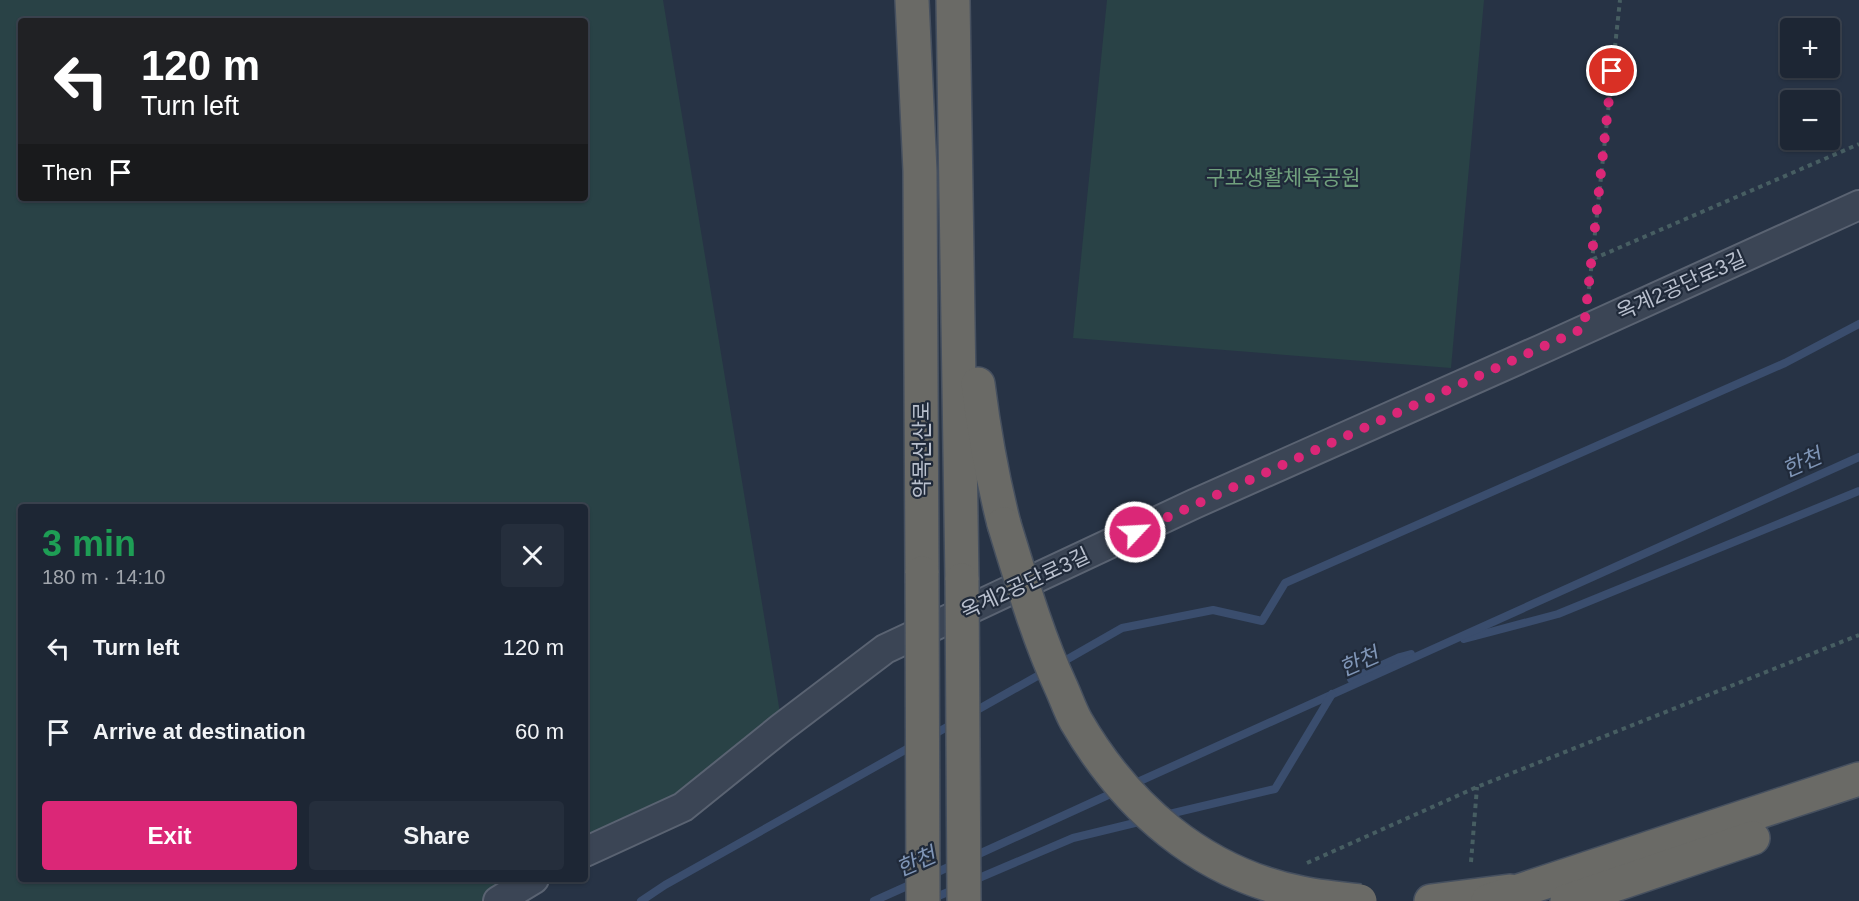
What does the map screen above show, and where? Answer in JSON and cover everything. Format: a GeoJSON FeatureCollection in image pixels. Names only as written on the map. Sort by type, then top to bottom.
{"type":"FeatureCollection","features":[{"type":"Feature","properties":{"kind":"highway","name":"약목선산로"},"geometry":{"type":"LineString","coordinates":[[912,0],[920,171],[923,901]]}},
{"type":"Feature","properties":{"kind":"highway","name":"약목선산로"},"geometry":{"type":"LineString","coordinates":[[952,0],[962,580],[964,901]]}},
{"type":"Feature","properties":{"kind":"highway"},"geometry":{"type":"LineString","coordinates":[[955,84],[972,335],[983,429],[1004,524],[1047,656],[1075,719],[1103,763],[1129,795],[1155,821],[1187,845],[1251,879],[1300,893],[1360,901]]}},
{"type":"Feature","properties":{"kind":"highway"},"geometry":{"type":"LineString","coordinates":[[1488,901],[1859,779]]}},
{"type":"Feature","properties":{"kind":"highway"},"geometry":{"type":"LineString","coordinates":[[1567,901],[1859,802]]}},
{"type":"Feature","properties":{"kind":"highway"},"geometry":{"type":"LineString","coordinates":[[1431,901],[1526,888]]}},
{"type":"Feature","properties":{"kind":"street","name":"옥계2공단로3길"},"geometry":{"type":"LineString","coordinates":[[588,851],[683,807],[781,728],[885,649],[1194,504],[1859,205]]}},
{"type":"Feature","properties":{"kind":"street"},"geometry":{"type":"LineString","coordinates":[[498,901],[529,882]]}},
{"type":"Feature","properties":{"kind":"path"},"geometry":{"type":"LineString","coordinates":[[1584,328],[1620,0]]}},
{"type":"Feature","properties":{"kind":"path"},"geometry":{"type":"LineString","coordinates":[[1592,260],[1859,144]]}},
{"type":"Feature","properties":{"kind":"path"},"geometry":{"type":"LineString","coordinates":[[1307,863],[1477,787],[1859,635]]}},
{"type":"Feature","properties":{"kind":"path"},"geometry":{"type":"LineString","coordinates":[[1471,862],[1477,787]]}},
{"type":"Feature","properties":{"kind":"green space"},"geometry":{"type":"Polygon","coordinates":[[[0,0],[663,0],[781,719],[588,856],[588,504],[18,504],[18,882],[551,882],[524,901],[0,901],[0,0]]]}},
{"type":"Feature","properties":{"kind":"green space","name":"구포생활체육공원"},"geometry":{"type":"Polygon","coordinates":[[[1107,0],[1484,0],[1451,368],[1073,338],[1107,0]]]}},
{"type":"Feature","properties":{"kind":"waterway"},"geometry":{"type":"LineString","coordinates":[[1059,664],[1122,628],[1213,610],[1262,621],[1285,583],[1785,363],[1859,324]]}},
{"type":"Feature","properties":{"kind":"waterway","name":"한천"},"geometry":{"type":"LineString","coordinates":[[1131,785],[1859,457]]}},
{"type":"Feature","properties":{"kind":"waterway"},"geometry":{"type":"LineString","coordinates":[[1464,639],[1558,614],[1859,491]]}},
{"type":"Feature","properties":{"kind":"waterway"},"geometry":{"type":"LineString","coordinates":[[1351,679],[1411,654]]}},
{"type":"Feature","properties":{"kind":"waterway"},"geometry":{"type":"LineString","coordinates":[[970,714],[1048,670]]}},
{"type":"Feature","properties":{"kind":"waterway"},"geometry":{"type":"LineString","coordinates":[[1165,815],[1275,789],[1332,694]]}},
{"type":"Feature","properties":{"kind":"waterway"},"geometry":{"type":"LineString","coordinates":[[931,736],[956,722]]}},
{"type":"Feature","properties":{"kind":"waterway"},"geometry":{"type":"LineString","coordinates":[[641,901],[665,885],[914,745]]}},
{"type":"Feature","properties":{"kind":"waterway","name":"한천"},"geometry":{"type":"LineString","coordinates":[[970,858],[1117,791]]}},
{"type":"Feature","properties":{"kind":"waterway"},"geometry":{"type":"LineString","coordinates":[[972,881],[1073,838],[1143,821]]}},
{"type":"Feature","properties":{"kind":"waterway","name":"한천"},"geometry":{"type":"LineString","coordinates":[[929,876],[955,864]]}},
{"type":"Feature","properties":{"kind":"waterway","name":"한천"},"geometry":{"type":"LineString","coordinates":[[874,901],[914,883]]}},
{"type":"Feature","properties":{"kind":"waterway"},"geometry":{"type":"LineString","coordinates":[[931,899],[958,888]]}},
{"type":"Feature","properties":{"kind":"route"},"geometry":{"type":"LineString","coordinates":[[1135,532],[1584,328],[1612,71]]}}]}
